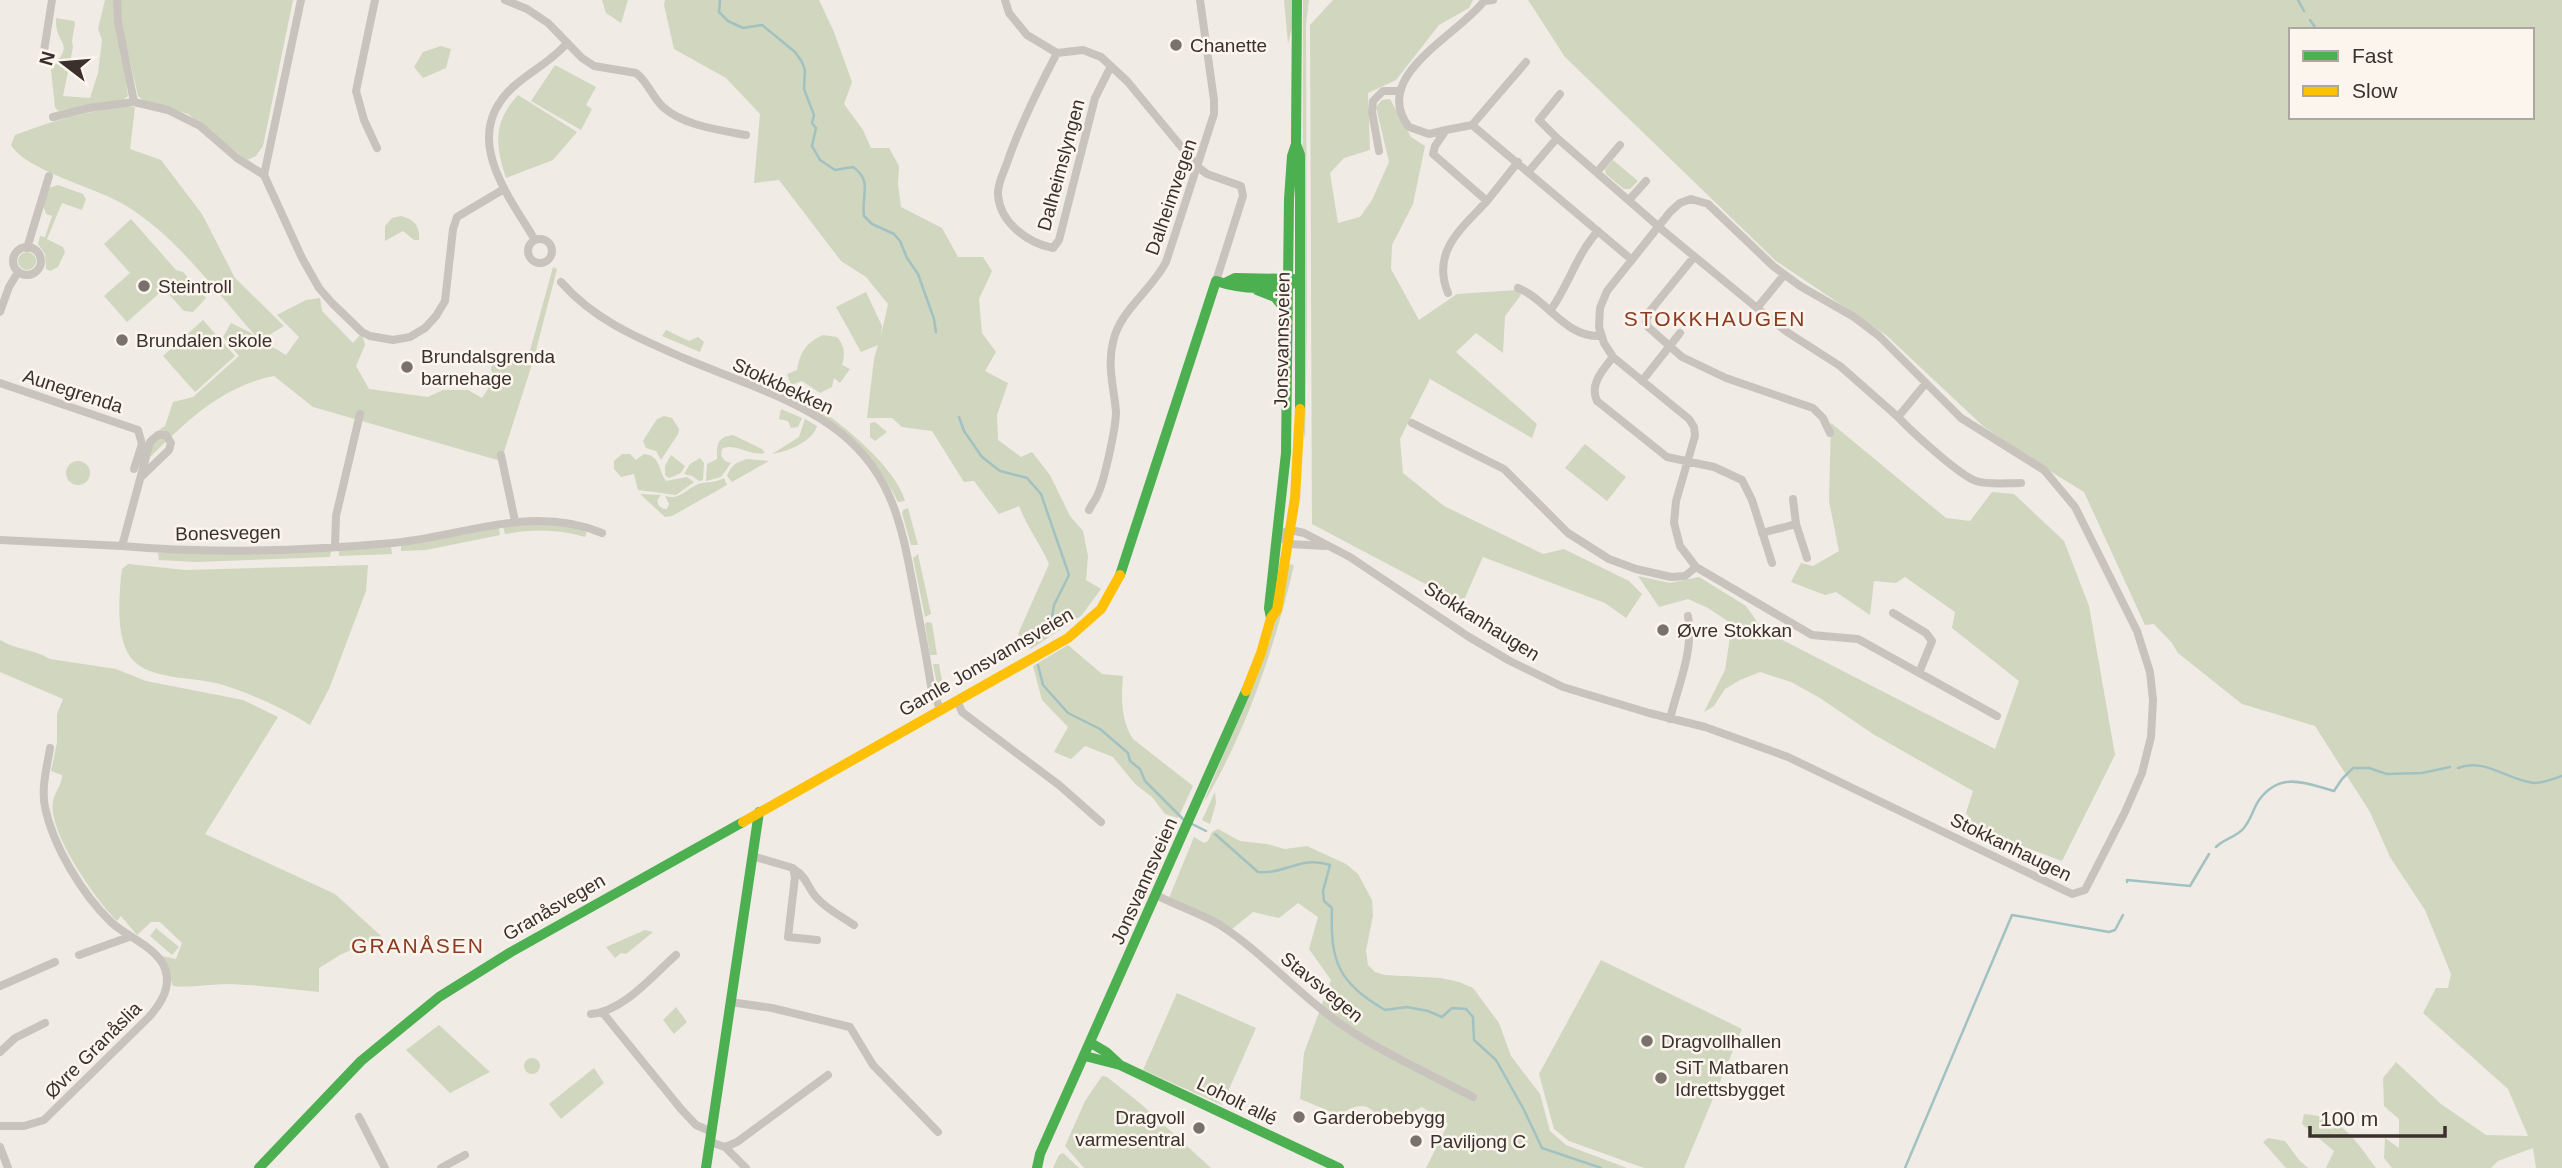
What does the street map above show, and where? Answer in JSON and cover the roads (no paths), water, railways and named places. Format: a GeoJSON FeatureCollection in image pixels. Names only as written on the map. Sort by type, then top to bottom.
{"type":"FeatureCollection","features":[{"type":"Feature","properties":{"kind":"street"},"geometry":{"type":"LineString","coordinates":[[44,51],[52,0]]}},
{"type":"Feature","properties":{"kind":"street"},"geometry":{"type":"LineString","coordinates":[[117,0],[117,15],[134,102]]}},
{"type":"Feature","properties":{"kind":"street"},"geometry":{"type":"LineString","coordinates":[[264,175],[301,0]]}},
{"type":"Feature","properties":{"kind":"street"},"geometry":{"type":"LineString","coordinates":[[375,0],[356,91],[364,120],[377,148]]}},
{"type":"Feature","properties":{"kind":"street"},"geometry":{"type":"LineString","coordinates":[[505,0],[527,9],[548,23],[594,65],[636,73],[662,107],[672,113],[699,124],[746,135]]}},
{"type":"Feature","properties":{"kind":"street"},"geometry":{"type":"LineString","coordinates":[[1004,0],[1009,13],[1027,35],[1056,53],[1083,50],[1101,57],[1127,82],[1198,167],[1207,174],[1237,183],[1243,191],[1221,282]]}},
{"type":"Feature","properties":{"kind":"street","name":"Dalheimvegen"},"geometry":{"type":"LineString","coordinates":[[1089,510],[1098,495],[1115,429],[1116,415],[1110,366],[1113,341],[1120,323],[1153,284],[1166,262],[1214,114],[1200,0]]}},
{"type":"Feature","properties":{"kind":"street","name":"Jonsvannsveien"},"geometry":{"type":"LineString","coordinates":[[1271,618],[1269,608],[1286,453],[1288,313],[1300,155],[1296,145],[1297,0]]}},
{"type":"Feature","properties":{"kind":"street"},"geometry":{"type":"LineString","coordinates":[[1493,0],[1484,0],[1476,11],[1419,60],[1400,91],[1399,106],[1403,118],[1409,127],[1429,134],[1472,125],[1526,62]]}},
{"type":"Feature","properties":{"kind":"street"},"geometry":{"type":"LineString","coordinates":[[535,240],[492,165],[489,129],[509,91],[555,56],[567,43]]}},
{"type":"Feature","properties":{"kind":"street","name":"Dalheimslyngen"},"geometry":{"type":"LineString","coordinates":[[1056,53],[1013,147],[998,195],[1006,218],[1028,240],[1043,246],[1053,248],[1059,240],[1095,98],[1111,66]]}},
{"type":"Feature","properties":{"kind":"street"},"geometry":{"type":"LineString","coordinates":[[1379,151],[1372,112],[1373,101],[1383,91],[1400,91]]}},
{"type":"Feature","properties":{"kind":"street"},"geometry":{"type":"LineString","coordinates":[[1560,94],[1539,120],[1658,227],[1787,332],[1840,366],[1922,440],[1972,479],[1986,483],[2021,483]]}},
{"type":"Feature","properties":{"kind":"street"},"geometry":{"type":"LineString","coordinates":[[53,117],[89,108],[134,102],[168,110],[200,126],[237,158],[264,175],[305,264],[325,295],[362,332],[376,338],[393,340],[417,334],[432,322],[441,309],[448,286],[453,229],[457,217],[504,189]]}},
{"type":"Feature","properties":{"kind":"street"},"geometry":{"type":"LineString","coordinates":[[1472,125],[1632,260]]}},
{"type":"Feature","properties":{"kind":"street"},"geometry":{"type":"LineString","coordinates":[[1446,130],[1433,154],[1487,201]]}},
{"type":"Feature","properties":{"kind":"street"},"geometry":{"type":"LineString","coordinates":[[1529,172],[1557,138]]}},
{"type":"Feature","properties":{"kind":"street"},"geometry":{"type":"LineString","coordinates":[[1597,172],[1620,145]]}},
{"type":"Feature","properties":{"kind":"street"},"geometry":{"type":"LineString","coordinates":[[1448,293],[1443,275],[1445,253],[1454,238],[1518,162]]}},
{"type":"Feature","properties":{"kind":"street"},"geometry":{"type":"LineString","coordinates":[[27,248],[48,176]]}},
{"type":"Feature","properties":{"kind":"street"},"geometry":{"type":"LineString","coordinates":[[1629,200],[1646,181]]}},
{"type":"Feature","properties":{"kind":"street","name":"Stokkanhaugen"},"geometry":{"type":"LineString","coordinates":[[1291,530],[1310,536],[1368,567],[1469,637],[1563,687],[1705,727],[1788,757],[2068,892],[2080,893],[2088,886],[2125,812],[2147,755],[2153,700],[2150,672],[2137,631],[2075,508],[2058,485],[2037,465],[1971,426],[1863,324],[1784,275],[1702,201],[1680,203],[1603,298],[1598,317],[1601,336]]}},
{"type":"Feature","properties":{"kind":"street"},"geometry":{"type":"LineString","coordinates":[[1550,311],[1563,293],[1582,252],[1598,231]]}},
{"type":"Feature","properties":{"kind":"street"},"geometry":{"type":"LineString","coordinates":[[27,248],[33,249],[39,255],[39,268],[30,275],[19,272],[14,265],[14,257],[27,248]]}},
{"type":"Feature","properties":{"kind":"street"},"geometry":{"type":"LineString","coordinates":[[1694,257],[1647,318],[1648,327],[1670,348],[1692,363],[1726,378],[1808,405],[1823,418],[1830,433]]}},
{"type":"Feature","properties":{"kind":"street"},"geometry":{"type":"LineString","coordinates":[[0,312],[9,287],[19,272]]}},
{"type":"Feature","properties":{"kind":"street"},"geometry":{"type":"LineString","coordinates":[[1757,308],[1784,275]]}},
{"type":"Feature","properties":{"kind":"street"},"geometry":{"type":"LineString","coordinates":[[1221,282],[1235,278],[1292,282]]}},
{"type":"Feature","properties":{"kind":"street","name":"Stokkbekken"},"geometry":{"type":"LineString","coordinates":[[561,282],[578,301],[616,328],[807,411],[837,430],[857,449],[884,483],[901,522],[931,686],[940,709]]}},
{"type":"Feature","properties":{"kind":"street"},"geometry":{"type":"LineString","coordinates":[[1221,282],[1234,287],[1292,282]]}},
{"type":"Feature","properties":{"kind":"street","name":"Gamle Jonsvannsveien"},"geometry":{"type":"LineString","coordinates":[[759,812],[1092,621],[1108,601],[1129,554],[1221,282]]}},
{"type":"Feature","properties":{"kind":"street","name":"Jonsvannsveien"},"geometry":{"type":"LineString","coordinates":[[1037,1168],[1040,1154],[1251,680],[1271,618],[1277,610],[1291,530],[1298,428],[1292,282]]}},
{"type":"Feature","properties":{"kind":"street"},"geometry":{"type":"LineString","coordinates":[[1252,286],[1275,297],[1288,313]]}},
{"type":"Feature","properties":{"kind":"street"},"geometry":{"type":"LineString","coordinates":[[1518,288],[1530,294],[1575,331],[1586,336],[1601,336],[1613,357],[1692,423],[1695,436],[1676,501],[1674,523],[1680,545],[1696,567],[1812,635],[1858,639],[1997,716]]}},
{"type":"Feature","properties":{"kind":"street"},"geometry":{"type":"LineString","coordinates":[[1642,381],[1680,333]]}},
{"type":"Feature","properties":{"kind":"street"},"geometry":{"type":"LineString","coordinates":[[1613,357],[1595,384],[1594,394],[1597,401],[1663,455],[1728,472],[1742,481],[1749,492],[1772,563]]}},
{"type":"Feature","properties":{"kind":"street","name":"Aunegrenda"},"geometry":{"type":"LineString","coordinates":[[0,383],[138,430],[142,444],[138,472]]}},
{"type":"Feature","properties":{"kind":"street"},"geometry":{"type":"LineString","coordinates":[[1898,416],[1926,383]]}},
{"type":"Feature","properties":{"kind":"street"},"geometry":{"type":"LineString","coordinates":[[335,547],[336,516],[360,414]]}},
{"type":"Feature","properties":{"kind":"street"},"geometry":{"type":"LineString","coordinates":[[1412,423],[1504,470],[1568,533],[1602,555],[1636,569],[1671,577],[1685,576],[1696,567]]}},
{"type":"Feature","properties":{"kind":"street"},"geometry":{"type":"LineString","coordinates":[[122,546],[138,472],[151,440],[160,434],[166,435],[172,443],[169,450],[138,472]]}},
{"type":"Feature","properties":{"kind":"street"},"geometry":{"type":"LineString","coordinates":[[501,455],[515,521]]}},
{"type":"Feature","properties":{"kind":"street"},"geometry":{"type":"LineString","coordinates":[[1793,499],[1796,524],[1807,558]]}},
{"type":"Feature","properties":{"kind":"street","name":"Bonesvegen"},"geometry":{"type":"LineString","coordinates":[[0,540],[191,551],[335,547],[430,538],[515,521],[555,520],[602,533]]}},
{"type":"Feature","properties":{"kind":"street"},"geometry":{"type":"LineString","coordinates":[[1762,533],[1796,524]]}},
{"type":"Feature","properties":{"kind":"street"},"geometry":{"type":"LineString","coordinates":[[1278,534],[1291,530]]}},
{"type":"Feature","properties":{"kind":"street"},"geometry":{"type":"LineString","coordinates":[[1278,534],[1289,544]]}},
{"type":"Feature","properties":{"kind":"street","name":"Stokkanhaugen"},"geometry":{"type":"LineString","coordinates":[[1289,544],[1325,546]]}},
{"type":"Feature","properties":{"kind":"street"},"geometry":{"type":"LineString","coordinates":[[1893,613],[1926,633],[1932,641],[1919,673]]}},
{"type":"Feature","properties":{"kind":"street"},"geometry":{"type":"LineString","coordinates":[[1670,719],[1686,667],[1688,616]]}},
{"type":"Feature","properties":{"kind":"street"},"geometry":{"type":"LineString","coordinates":[[957,700],[962,712],[1059,785],[1101,822]]}},
{"type":"Feature","properties":{"kind":"street","name":"Øvre Granåslia"},"geometry":{"type":"LineString","coordinates":[[0,1150],[3,1127],[30,1125],[44,1120],[162,1003],[167,988],[162,962],[93,904],[65,858],[45,808],[44,793],[50,748]]}},
{"type":"Feature","properties":{"kind":"street"},"geometry":{"type":"LineString","coordinates":[[706,1168],[759,812]]}},
{"type":"Feature","properties":{"kind":"street","name":"Granåsvegen"},"geometry":{"type":"LineString","coordinates":[[259,1168],[356,1065],[435,999],[511,952],[759,812]]}},
{"type":"Feature","properties":{"kind":"street"},"geometry":{"type":"LineString","coordinates":[[752,856],[787,865],[801,874],[823,904],[854,925]]}},
{"type":"Feature","properties":{"kind":"street"},"geometry":{"type":"LineString","coordinates":[[795,870],[788,937],[817,940]]}},
{"type":"Feature","properties":{"kind":"street","name":"Stavsvegen"},"geometry":{"type":"LineString","coordinates":[[1156,895],[1218,925],[1255,951],[1301,995],[1352,1032],[1472,1097]]}},
{"type":"Feature","properties":{"kind":"street"},"geometry":{"type":"LineString","coordinates":[[79,955],[129,937]]}},
{"type":"Feature","properties":{"kind":"street"},"geometry":{"type":"LineString","coordinates":[[590,1014],[603,1013],[621,1002],[676,955]]}},
{"type":"Feature","properties":{"kind":"street"},"geometry":{"type":"LineString","coordinates":[[0,986],[55,962]]}},
{"type":"Feature","properties":{"kind":"street"},"geometry":{"type":"LineString","coordinates":[[730,1002],[772,1008],[850,1027],[873,1065],[939,1132]]}},
{"type":"Feature","properties":{"kind":"street"},"geometry":{"type":"LineString","coordinates":[[603,1013],[681,1109],[746,1168]]}},
{"type":"Feature","properties":{"kind":"street"},"geometry":{"type":"LineString","coordinates":[[0,1052],[15,1038],[44,1023]]}},
{"type":"Feature","properties":{"kind":"street","name":"Loholt allé"},"geometry":{"type":"LineString","coordinates":[[1091,1043],[1120,1065]]}},
{"type":"Feature","properties":{"kind":"street","name":"Loholt allé"},"geometry":{"type":"LineString","coordinates":[[1085,1056],[1120,1065],[1339,1168]]}},
{"type":"Feature","properties":{"kind":"street"},"geometry":{"type":"LineString","coordinates":[[725,1147],[737,1142],[828,1075]]}},
{"type":"Feature","properties":{"kind":"street"},"geometry":{"type":"LineString","coordinates":[[359,1117],[385,1168]]}},
{"type":"Feature","properties":{"kind":"street"},"geometry":{"type":"LineString","coordinates":[[0,1150],[8,1168]]}},
{"type":"Feature","properties":{"kind":"street","name":"Jonsvannsveien"},"geometry":{"type":"LineString","coordinates":[[1029,1168],[1040,1154]]}},
{"type":"Feature","properties":{"kind":"street"},"geometry":{"type":"LineString","coordinates":[[441,1168],[465,1155]]}},
{"type":"Feature","properties":{"kind":"waterway","name":"Stokkbekken"},"geometry":{"type":"LineString","coordinates":[[720,0],[719,12],[728,21],[743,28],[762,25],[795,52],[802,62],[805,70],[804,89],[814,115],[812,123],[816,128],[812,146],[820,160],[835,170],[853,167],[859,172],[865,189],[864,216],[872,224],[894,234],[900,241],[918,274],[936,332]]}},
{"type":"Feature","properties":{"kind":"waterway"},"geometry":{"type":"LineString","coordinates":[[2298,0],[2304,11]]}},
{"type":"Feature","properties":{"kind":"waterway"},"geometry":{"type":"LineString","coordinates":[[2310,20],[2316,28]]}},
{"type":"Feature","properties":{"kind":"waterway","name":"Stokkbekken"},"geometry":{"type":"LineString","coordinates":[[959,417],[964,431],[982,457],[1000,471],[1027,478],[1041,494],[1069,575],[1054,605],[1051,623],[1041,639]]}},
{"type":"Feature","properties":{"kind":"waterway","name":"Stokkbekken"},"geometry":{"type":"LineString","coordinates":[[1038,665],[1043,685],[1068,713],[1100,729],[1128,753],[1130,761],[1140,769],[1145,781],[1184,820]]}},
{"type":"Feature","properties":{"kind":"waterway"},"geometry":{"type":"LineString","coordinates":[[2458,768],[2477,765],[2534,783],[2562,776]]}},
{"type":"Feature","properties":{"kind":"waterway"},"geometry":{"type":"LineString","coordinates":[[2216,847],[2243,829],[2259,800],[2276,785],[2294,782],[2334,791],[2353,768],[2369,768],[2387,774],[2422,773],[2450,767]]}},
{"type":"Feature","properties":{"kind":"waterway","name":"Stokkbekken"},"geometry":{"type":"LineString","coordinates":[[1190,823],[1206,831]]}},
{"type":"Feature","properties":{"kind":"waterway","name":"Stokkbekken"},"geometry":{"type":"LineString","coordinates":[[1215,834],[1258,872],[1276,871],[1311,862],[1330,865],[1323,891],[1324,901],[1332,908],[1335,957],[1347,980],[1385,1010],[1407,1007],[1442,1017],[1452,1008],[1466,1009],[1473,1017],[1474,1040],[1496,1060],[1542,1148],[1601,1168]]}},
{"type":"Feature","properties":{"kind":"waterway"},"geometry":{"type":"LineString","coordinates":[[2127,882],[2190,886],[2209,854]]}},
{"type":"Feature","properties":{"kind":"waterway"},"geometry":{"type":"LineString","coordinates":[[1905,1168],[2012,915],[2109,932],[2115,930],[2123,915]]}},
{"type":"Feature","properties":{"kind":"place","name":"Chanette"},"geometry":{"type":"Point","coordinates":[1176,45]}},
{"type":"Feature","properties":{"kind":"place","name":"Steintroll"},"geometry":{"type":"Point","coordinates":[144,286]}},
{"type":"Feature","properties":{"kind":"place","name":"Brundalen skole"},"geometry":{"type":"Point","coordinates":[122,340]}},
{"type":"Feature","properties":{"kind":"place","name":"Brundalsgrenda barnehage"},"geometry":{"type":"Point","coordinates":[407,367]}},
{"type":"Feature","properties":{"kind":"place","name":"Øvre Stokkan"},"geometry":{"type":"Point","coordinates":[1663,630]}},
{"type":"Feature","properties":{"kind":"place","name":"Dragvollhallen"},"geometry":{"type":"Point","coordinates":[1647,1041]}},
{"type":"Feature","properties":{"kind":"place","name":"SiT Matbaren Idrettsbygget"},"geometry":{"type":"Point","coordinates":[1661,1078]}},
{"type":"Feature","properties":{"kind":"place","name":"Garderobebygg"},"geometry":{"type":"Point","coordinates":[1299,1117]}},
{"type":"Feature","properties":{"kind":"place","name":"Dragvoll varmesentral"},"geometry":{"type":"Point","coordinates":[1199,1128]}},
{"type":"Feature","properties":{"kind":"place","name":"Paviljong C"},"geometry":{"type":"Point","coordinates":[1416,1141]}},
{"type":"Feature","properties":{"kind":"district","name":"STOKKHAUGEN"},"geometry":{"type":"Point","coordinates":[1715,318]}},
{"type":"Feature","properties":{"kind":"district","name":"GRANÅSEN"},"geometry":{"type":"Point","coordinates":[418,945]}}]}
